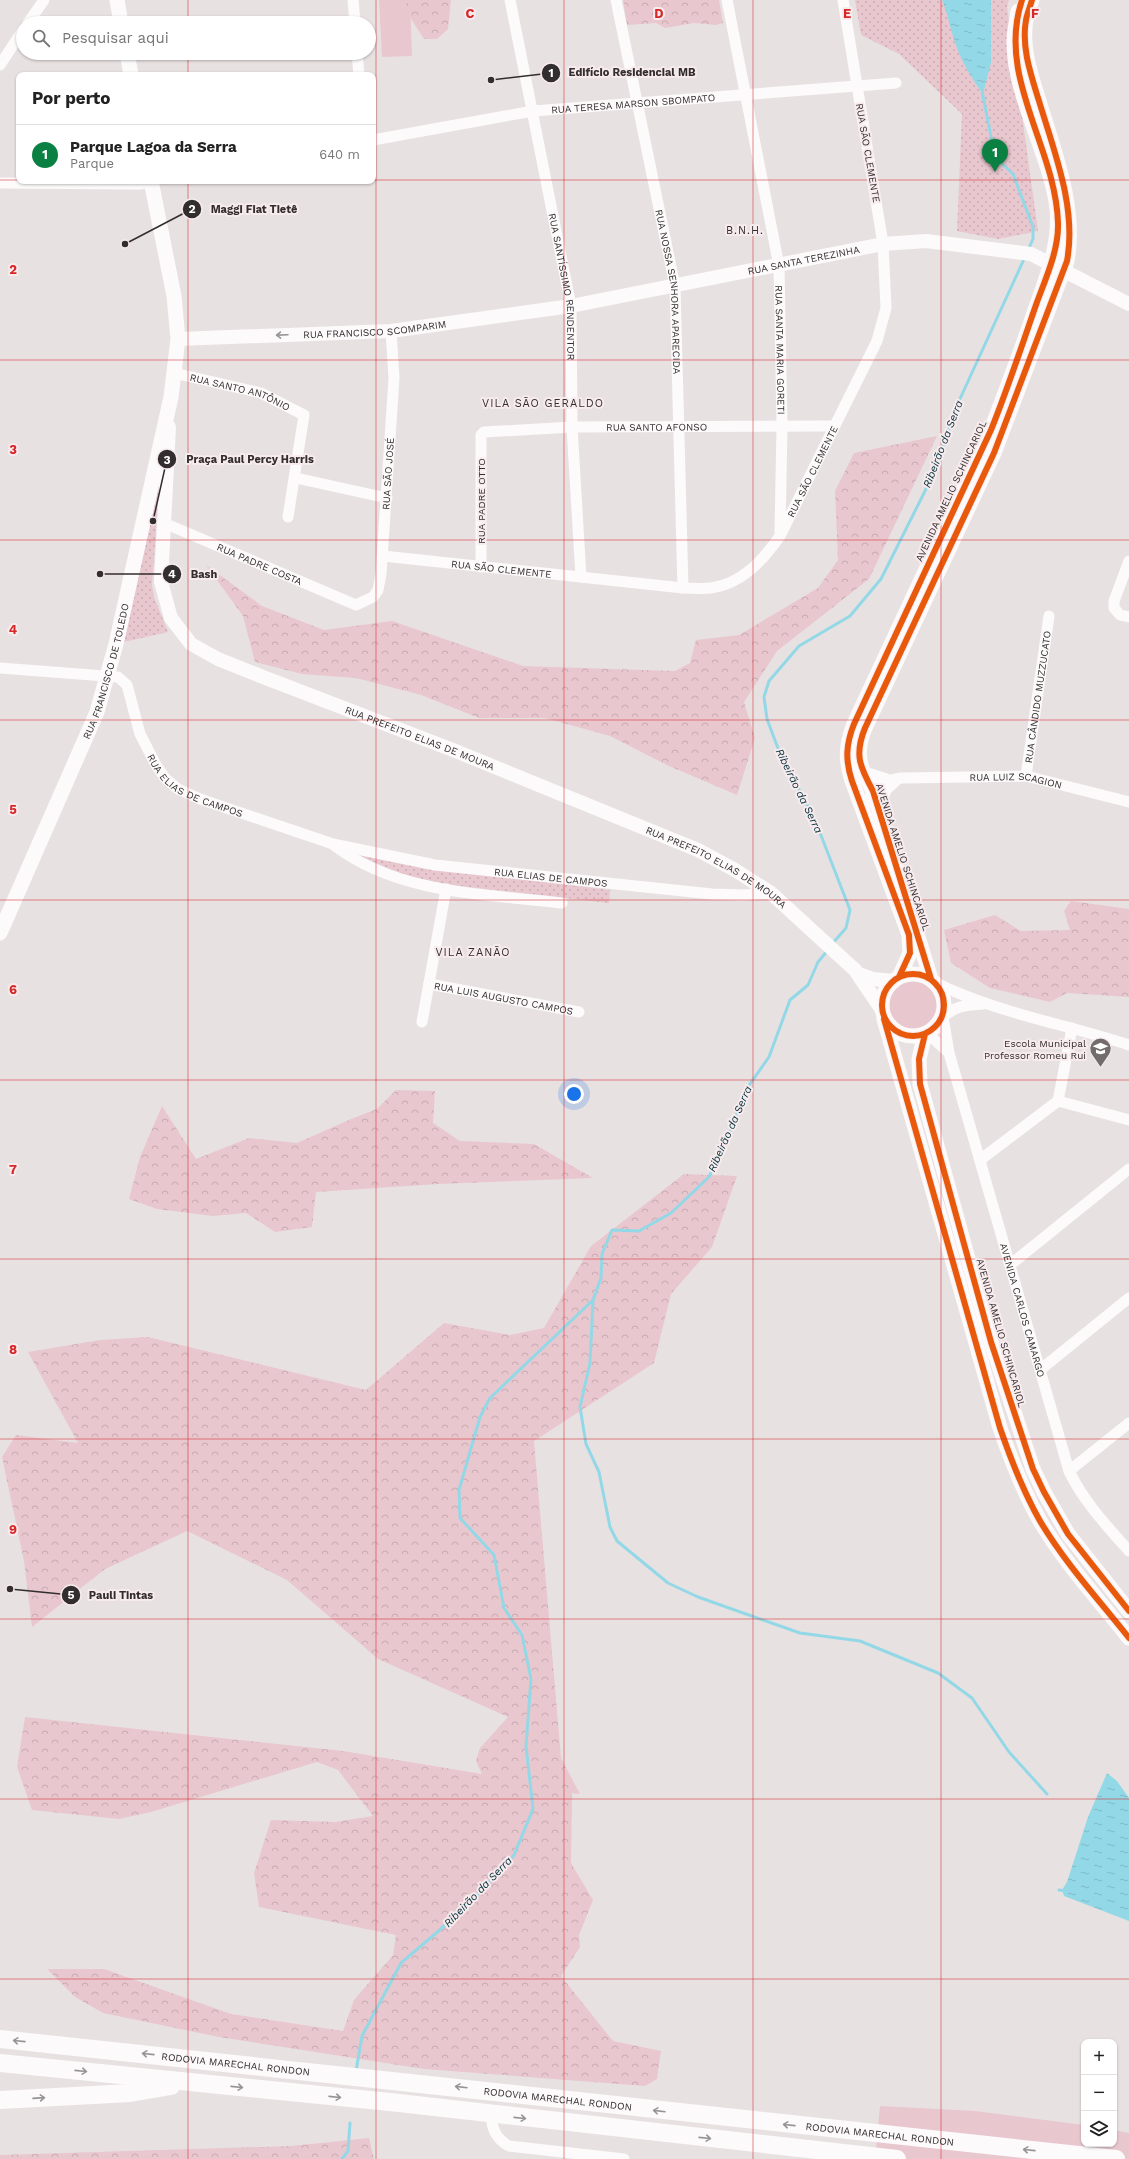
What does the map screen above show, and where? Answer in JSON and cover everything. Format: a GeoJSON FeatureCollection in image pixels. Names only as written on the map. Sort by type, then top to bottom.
{"type":"FeatureCollection","features":[{"type":"Feature","properties":{"kind":"highway","name":"RODOVIA MARECHAL RONDON"},"geometry":{"type":"LineString","coordinates":[[0,2039],[392,2079],[676,2113],[1116,2159]]}},
{"type":"Feature","properties":{"kind":"highway"},"geometry":{"type":"LineString","coordinates":[[0,2063],[198,2082],[897,2159]]}},
{"type":"Feature","properties":{"kind":"highway"},"geometry":{"type":"LineString","coordinates":[[0,2100],[130,2093],[198,2082]]}},
{"type":"Feature","properties":{"kind":"main road"},"geometry":{"type":"LineString","coordinates":[[117,0],[120,16]]}},
{"type":"Feature","properties":{"kind":"main road","name":"AVENIDA AMELIO SCHINCARIOL"},"geometry":{"type":"LineString","coordinates":[[1022,0],[1014,40],[1017,68],[1054,192],[1058,224],[1038,256],[1008,387],[991,430],[849,735],[847,747],[848,769],[909,935],[910,953],[896,979],[884,994],[883,1014],[1000,1428],[1018,1476],[1038,1516],[1054,1543],[1129,1638]]}},
{"type":"Feature","properties":{"kind":"main road","name":"AVENIDA AMELIO SCHINCARIOL"},"geometry":{"type":"LineString","coordinates":[[943,1016],[945,1002],[942,992],[933,981],[873,791],[864,774],[858,757],[861,738],[994,453],[1065,266],[1070,247],[1069,225],[1063,186],[1026,52],[1026,21],[1032,0]]}},
{"type":"Feature","properties":{"kind":"main road"},"geometry":{"type":"LineString","coordinates":[[128,60],[130,72]]}},
{"type":"Feature","properties":{"kind":"main road","name":"RUA FRANCISCO DE TOLEDO"},"geometry":{"type":"LineString","coordinates":[[1,926],[81,752],[97,712],[108,676],[142,531],[171,397],[178,339],[174,296],[153,184]]}},
{"type":"Feature","properties":{"kind":"main road"},"geometry":{"type":"LineString","coordinates":[[864,774],[886,781]]}},
{"type":"Feature","properties":{"kind":"main road"},"geometry":{"type":"LineString","coordinates":[[896,979],[915,974],[933,981]]}},
{"type":"Feature","properties":{"kind":"main road"},"geometry":{"type":"LineString","coordinates":[[883,1014],[897,1033],[911,1036],[926,1034],[936,1027],[943,1016]]}},
{"type":"Feature","properties":{"kind":"main road","name":"AVENIDA AMELIO SCHINCARIOL"},"geometry":{"type":"LineString","coordinates":[[926,1034],[919,1058],[920,1084],[991,1342],[1024,1447],[1044,1492],[1062,1524],[1083,1554],[1129,1611]]}},
{"type":"Feature","properties":{"kind":"street"},"geometry":{"type":"LineString","coordinates":[[33,16],[44,0]]}},
{"type":"Feature","properties":{"kind":"street"},"geometry":{"type":"LineString","coordinates":[[353,0],[354,16]]}},
{"type":"Feature","properties":{"kind":"street","name":"RUA SANTÍSSIMO RENDENTOR"},"geometry":{"type":"LineString","coordinates":[[510,0],[571,306],[572,428],[581,577]]}},
{"type":"Feature","properties":{"kind":"street","name":"RUA NOSSA SENHORA APARECIDA"},"geometry":{"type":"LineString","coordinates":[[616,0],[675,286],[677,427],[683,588]]}},
{"type":"Feature","properties":{"kind":"street","name":"RUA SANTA MARIA GORETI"},"geometry":{"type":"LineString","coordinates":[[727,0],[779,266],[782,426],[780,536]]}},
{"type":"Feature","properties":{"kind":"street","name":"RUA SÃO CLEMENTE"},"geometry":{"type":"LineString","coordinates":[[383,556],[683,588],[712,588],[732,582],[754,568],[780,536],[878,341],[886,308],[883,244],[842,0]]}},
{"type":"Feature","properties":{"kind":"street"},"geometry":{"type":"LineString","coordinates":[[1,61],[16,40]]}},
{"type":"Feature","properties":{"kind":"street"},"geometry":{"type":"LineString","coordinates":[[358,60],[359,72]]}},
{"type":"Feature","properties":{"kind":"street","name":"RUA TERESA MARSON SBOMPATO"},"geometry":{"type":"LineString","coordinates":[[376,139],[533,111],[896,83]]}},
{"type":"Feature","properties":{"kind":"street"},"geometry":{"type":"LineString","coordinates":[[0,183],[16,183]]}},
{"type":"Feature","properties":{"kind":"street","name":"RUA SANTA TEREZINHA"},"geometry":{"type":"LineString","coordinates":[[571,306],[779,266],[883,244],[926,241],[1038,256],[1065,266],[1129,304]]}},
{"type":"Feature","properties":{"kind":"street","name":"RUA FRANCISCO SCOMPARIM"},"geometry":{"type":"LineString","coordinates":[[178,339],[391,330],[571,306]]}},
{"type":"Feature","properties":{"kind":"street","name":"RUA SÃO JOSÉ"},"geometry":{"type":"LineString","coordinates":[[356,605],[373,597],[378,590],[383,556],[394,378],[391,330]]}},
{"type":"Feature","properties":{"kind":"street","name":"RUA SANTO ANTÔNIO"},"geometry":{"type":"LineString","coordinates":[[174,373],[261,393],[304,415],[296,478]]}},
{"type":"Feature","properties":{"kind":"street","name":"RUA PREFEITO ELIAS DE MOURA"},"geometry":{"type":"LineString","coordinates":[[171,397],[161,582],[171,618],[191,644],[218,659],[453,750],[698,850],[735,870],[771,893],[857,972],[883,1014]]}},
{"type":"Feature","properties":{"kind":"street","name":"RUA SANTO AFONSO"},"geometry":{"type":"LineString","coordinates":[[481,435],[486,431],[572,428],[834,426]]}},
{"type":"Feature","properties":{"kind":"street","name":"RUA PADRE OTTO"},"geometry":{"type":"LineString","coordinates":[[481,435],[481,567]]}},
{"type":"Feature","properties":{"kind":"street"},"geometry":{"type":"LineString","coordinates":[[288,517],[296,478],[387,498]]}},
{"type":"Feature","properties":{"kind":"street","name":"RUA PADRE COSTA"},"geometry":{"type":"LineString","coordinates":[[164,523],[356,605]]}},
{"type":"Feature","properties":{"kind":"street"},"geometry":{"type":"LineString","coordinates":[[1129,561],[1114,601],[1116,612],[1129,617]]}},
{"type":"Feature","properties":{"kind":"street","name":"RUA CÂNDIDO MUZZUCATO"},"geometry":{"type":"LineString","coordinates":[[1026,776],[1049,616]]}},
{"type":"Feature","properties":{"kind":"street","name":"RUA ELIAS DE CAMPOS"},"geometry":{"type":"LineString","coordinates":[[0,668],[118,677],[127,685],[140,734],[147,750],[165,778],[178,789],[200,799],[333,844],[435,865],[712,894],[743,895],[771,893]]}},
{"type":"Feature","properties":{"kind":"street","name":"RUA LUIZ SCAGION"},"geometry":{"type":"LineString","coordinates":[[886,781],[901,778],[1026,776],[1129,802]]}},
{"type":"Feature","properties":{"kind":"street"},"geometry":{"type":"LineString","coordinates":[[879,811],[886,790],[901,778]]}},
{"type":"Feature","properties":{"kind":"street"},"geometry":{"type":"LineString","coordinates":[[863,811],[873,791],[886,781]]}},
{"type":"Feature","properties":{"kind":"street","name":"RUA ELIAS DE CAMPOS"},"geometry":{"type":"LineString","coordinates":[[333,844],[357,861],[400,879],[446,889],[562,903]]}},
{"type":"Feature","properties":{"kind":"street"},"geometry":{"type":"LineString","coordinates":[[422,1022],[446,889]]}},
{"type":"Feature","properties":{"kind":"street","name":"RUA PREFEITO ELIAS DE MOURA"},"geometry":{"type":"LineString","coordinates":[[857,972],[873,979],[896,979]]}},
{"type":"Feature","properties":{"kind":"street"},"geometry":{"type":"LineString","coordinates":[[933,981],[983,1004],[1129,1045]]}},
{"type":"Feature","properties":{"kind":"street","name":"RUA LUIS AUGUSTO CAMPOS"},"geometry":{"type":"LineString","coordinates":[[429,984],[579,1012]]}},
{"type":"Feature","properties":{"kind":"street"},"geometry":{"type":"LineString","coordinates":[[943,1016],[952,1009],[961,1006],[983,1004]]}},
{"type":"Feature","properties":{"kind":"street","name":"AVENIDA CARLOS CAMARGO"},"geometry":{"type":"LineString","coordinates":[[943,1016],[949,1053],[1069,1471],[1078,1490],[1093,1511],[1129,1550]]}},
{"type":"Feature","properties":{"kind":"street"},"geometry":{"type":"LineString","coordinates":[[980,1160],[1058,1101],[1072,1028]]}},
{"type":"Feature","properties":{"kind":"street"},"geometry":{"type":"LineString","coordinates":[[926,1034],[949,1053]]}},
{"type":"Feature","properties":{"kind":"street"},"geometry":{"type":"LineString","coordinates":[[1058,1101],[1129,1120]]}},
{"type":"Feature","properties":{"kind":"street"},"geometry":{"type":"LineString","coordinates":[[1010,1265],[1129,1168]]}},
{"type":"Feature","properties":{"kind":"street"},"geometry":{"type":"LineString","coordinates":[[1040,1370],[1129,1298]]}},
{"type":"Feature","properties":{"kind":"street"},"geometry":{"type":"LineString","coordinates":[[1069,1471],[1129,1423]]}},
{"type":"Feature","properties":{"kind":"street"},"geometry":{"type":"LineString","coordinates":[[491,2115],[492,2126],[495,2134],[501,2142],[509,2146],[624,2159]]}},
{"type":"Feature","properties":{"kind":"green space"},"geometry":{"type":"Polygon","coordinates":[[[379,0],[410,0],[412,56],[382,57],[379,0]]]}},
{"type":"Feature","properties":{"kind":"green space"},"geometry":{"type":"Polygon","coordinates":[[[406,0],[451,0],[448,29],[437,39],[424,39],[408,14],[406,0]]]}},
{"type":"Feature","properties":{"kind":"green space"},"geometry":{"type":"Polygon","coordinates":[[[623,0],[719,0],[723,23],[716,25],[694,23],[665,28],[656,23],[627,25],[623,0]]]}},
{"type":"Feature","properties":{"kind":"green space"},"geometry":{"type":"Polygon","coordinates":[[[855,0],[1009,0],[1007,7],[1038,231],[998,239],[957,231],[962,114],[899,54],[861,35],[855,0]]]}},
{"type":"Feature","properties":{"kind":"green space"},"geometry":{"type":"Polygon","coordinates":[[[937,436],[869,579],[777,651],[744,702],[755,738],[737,795],[669,766],[610,736],[545,718],[479,718],[421,695],[356,678],[302,674],[255,662],[243,616],[206,565],[262,606],[324,630],[392,621],[523,666],[675,671],[690,663],[696,640],[739,635],[818,588],[838,560],[835,491],[854,453],[937,436]]]}},
{"type":"Feature","properties":{"kind":"green space"},"geometry":{"type":"Polygon","coordinates":[[[160,475],[152,585],[154,597],[168,632],[124,642],[160,475]]]}},
{"type":"Feature","properties":{"kind":"green space"},"geometry":{"type":"Polygon","coordinates":[[[358,855],[425,868],[610,890],[609,903],[450,885],[404,875],[358,855]]]}},
{"type":"Feature","properties":{"kind":"green space"},"geometry":{"type":"Polygon","coordinates":[[[1071,901],[1129,909],[1129,997],[1067,993],[1050,1002],[990,988],[951,963],[944,930],[995,915],[1021,931],[1070,930],[1064,911],[1071,901]]]}},
{"type":"Feature","properties":{"kind":"green space"},"geometry":{"type":"Polygon","coordinates":[[[907,979],[917,979],[926,983],[934,991],[938,1000],[938,1010],[934,1019],[926,1027],[917,1031],[907,1031],[898,1027],[890,1019],[886,1010],[886,1000],[890,991],[898,983],[907,979]]]}},
{"type":"Feature","properties":{"kind":"green space"},"geometry":{"type":"Polygon","coordinates":[[[396,1090],[435,1091],[433,1123],[460,1141],[534,1144],[593,1178],[438,1184],[316,1192],[312,1227],[275,1232],[246,1213],[213,1216],[157,1209],[129,1199],[140,1157],[162,1106],[196,1159],[249,1138],[297,1143],[377,1109],[396,1090]]]}},
{"type":"Feature","properties":{"kind":"green space"},"geometry":{"type":"Polygon","coordinates":[[[684,1174],[737,1176],[712,1247],[671,1294],[654,1363],[534,1441],[561,1758],[580,1794],[572,1793],[571,1863],[593,1900],[579,1935],[580,1947],[561,1976],[613,2041],[661,2051],[657,2079],[645,2086],[424,2069],[219,2037],[103,2013],[75,1997],[47,1969],[104,1969],[231,2014],[343,2031],[354,2000],[393,1955],[396,1935],[259,1907],[254,1873],[271,1820],[335,1822],[373,1816],[338,1770],[317,1762],[151,1812],[119,1819],[32,1810],[17,1767],[25,1717],[343,1751],[482,1774],[476,1761],[480,1748],[508,1717],[378,1659],[287,1580],[187,1531],[105,1569],[32,1627],[24,1561],[2,1457],[16,1435],[78,1443],[28,1352],[100,1340],[148,1337],[366,1390],[444,1323],[510,1335],[544,1328],[591,1246],[684,1174]]]}},
{"type":"Feature","properties":{"kind":"green space"},"geometry":{"type":"Polygon","coordinates":[[[880,2106],[975,2111],[1081,2125],[1081,2147],[1117,2147],[1117,2131],[1129,2133],[1129,2159],[875,2159],[880,2106]]]}},
{"type":"Feature","properties":{"kind":"green space"},"geometry":{"type":"Polygon","coordinates":[[[369,2138],[374,2159],[0,2159],[0,2155],[291,2146],[369,2138]]]}},
{"type":"Feature","properties":{"kind":"water"},"geometry":{"type":"Polygon","coordinates":[[[942,0],[991,0],[991,63],[983,94],[969,74],[958,52],[942,0]]]}},
{"type":"Feature","properties":{"kind":"water"},"geometry":{"type":"Polygon","coordinates":[[[1107,1773],[1117,1781],[1129,1798],[1129,1921],[1064,1896],[1062,1890],[1067,1882],[1088,1817],[1107,1773]]]}},
{"type":"Feature","properties":{"kind":"waterway","name":"Ribeirão da Serra"},"geometry":{"type":"LineString","coordinates":[[982,91],[995,157],[1013,174],[1033,227],[1033,239],[1028,250]]}},
{"type":"Feature","properties":{"kind":"waterway","name":"Ribeirão da Serra"},"geometry":{"type":"LineString","coordinates":[[832,944],[846,928],[850,910],[815,820],[779,751],[767,719],[764,697],[769,681],[799,646],[850,616],[881,579],[933,475],[959,401],[1025,257]]}},
{"type":"Feature","properties":{"kind":"waterway","name":"Ribeirão da Serra"},"geometry":{"type":"LineString","coordinates":[[356,2071],[362,2036],[401,1963],[463,1910],[514,1855],[533,1809],[526,1746],[531,1679],[522,1635],[504,1608],[494,1555],[460,1518],[459,1490],[480,1417],[490,1398],[593,1300],[601,1278],[602,1254],[612,1230],[639,1231],[671,1213],[709,1177],[726,1142],[745,1091],[769,1057],[790,1000],[808,985],[818,962],[828,950]]}},
{"type":"Feature","properties":{"kind":"waterway"},"geometry":{"type":"LineString","coordinates":[[593,1301],[590,1363],[580,1407],[586,1444],[599,1472],[610,1527],[617,1541],[668,1583],[698,1597],[800,1633],[860,1641],[938,1673],[972,1698],[1009,1752],[1047,1794]]}},
{"type":"Feature","properties":{"kind":"waterway"},"geometry":{"type":"LineString","coordinates":[[1059,1890],[1066,1891]]}},
{"type":"Feature","properties":{"kind":"waterway","name":"Ribeirão da Serra"},"geometry":{"type":"LineString","coordinates":[[342,2159],[348,2151],[350,2123]]}},
{"type":"Feature","properties":{"kind":"cycle path"},"geometry":{"type":"LineString","coordinates":[[899,977],[910,953],[909,935],[852,781],[848,766],[847,752],[849,738],[854,724],[991,430],[1054,253],[1058,233],[1055,195],[1048,167],[1021,85],[1016,57],[1016,29],[1022,0]]}},
{"type":"Feature","properties":{"kind":"cycle path"},"geometry":{"type":"LineString","coordinates":[[931,979],[873,791],[862,768],[859,753],[865,728],[994,453],[1067,261],[1069,221],[1066,200],[1057,160],[1033,81],[1026,51],[1026,20],[1032,0]]}},
{"type":"Feature","properties":{"kind":"cycle path"},"geometry":{"type":"LineString","coordinates":[[907,974],[919,974],[935,983],[942,993],[944,1005],[942,1017],[935,1027],[919,1036],[907,1036],[896,1031],[887,1022],[882,1011],[882,999],[887,988],[896,979],[907,974]]}},
{"type":"Feature","properties":{"kind":"cycle path"},"geometry":{"type":"LineString","coordinates":[[884,1019],[1000,1428],[1013,1464],[1034,1510],[1050,1537],[1060,1552],[1129,1638]]}},
{"type":"Feature","properties":{"kind":"cycle path"},"geometry":{"type":"LineString","coordinates":[[925,1034],[919,1059],[920,1084],[991,1342],[1033,1469],[1044,1492],[1068,1534],[1129,1611]]}},
{"type":"Feature","properties":{"kind":"place","name":"Edifício Residencial MB"},"geometry":{"type":"Point","coordinates":[491,80]}},
{"type":"Feature","properties":{"kind":"place","name":"Parque Lagoa da Serra"},"geometry":{"type":"Point","coordinates":[995,172]}},
{"type":"Feature","properties":{"kind":"place","name":"Maggi Fiat Tietê"},"geometry":{"type":"Point","coordinates":[125,244]}},
{"type":"Feature","properties":{"kind":"place","name":"Praça Paul Percy Harris"},"geometry":{"type":"Point","coordinates":[153,521]}},
{"type":"Feature","properties":{"kind":"place","name":"Bash"},"geometry":{"type":"Point","coordinates":[100,574]}},
{"type":"Feature","properties":{"kind":"place","name":"Escola Municipal Professor Romeu Rui"},"geometry":{"type":"Point","coordinates":[1101,1068]}},
{"type":"Feature","properties":{"kind":"place","name":"Pauli Tintas"},"geometry":{"type":"Point","coordinates":[10,1589]}},
{"type":"Feature","properties":{"kind":"district","name":"B.N.H."},"geometry":{"type":"Point","coordinates":[745,230]}},
{"type":"Feature","properties":{"kind":"district","name":"VILA SÃO GERALDO"},"geometry":{"type":"Point","coordinates":[543,403]}},
{"type":"Feature","properties":{"kind":"district","name":"VILA ZANÃO"},"geometry":{"type":"Point","coordinates":[473,952]}}]}
